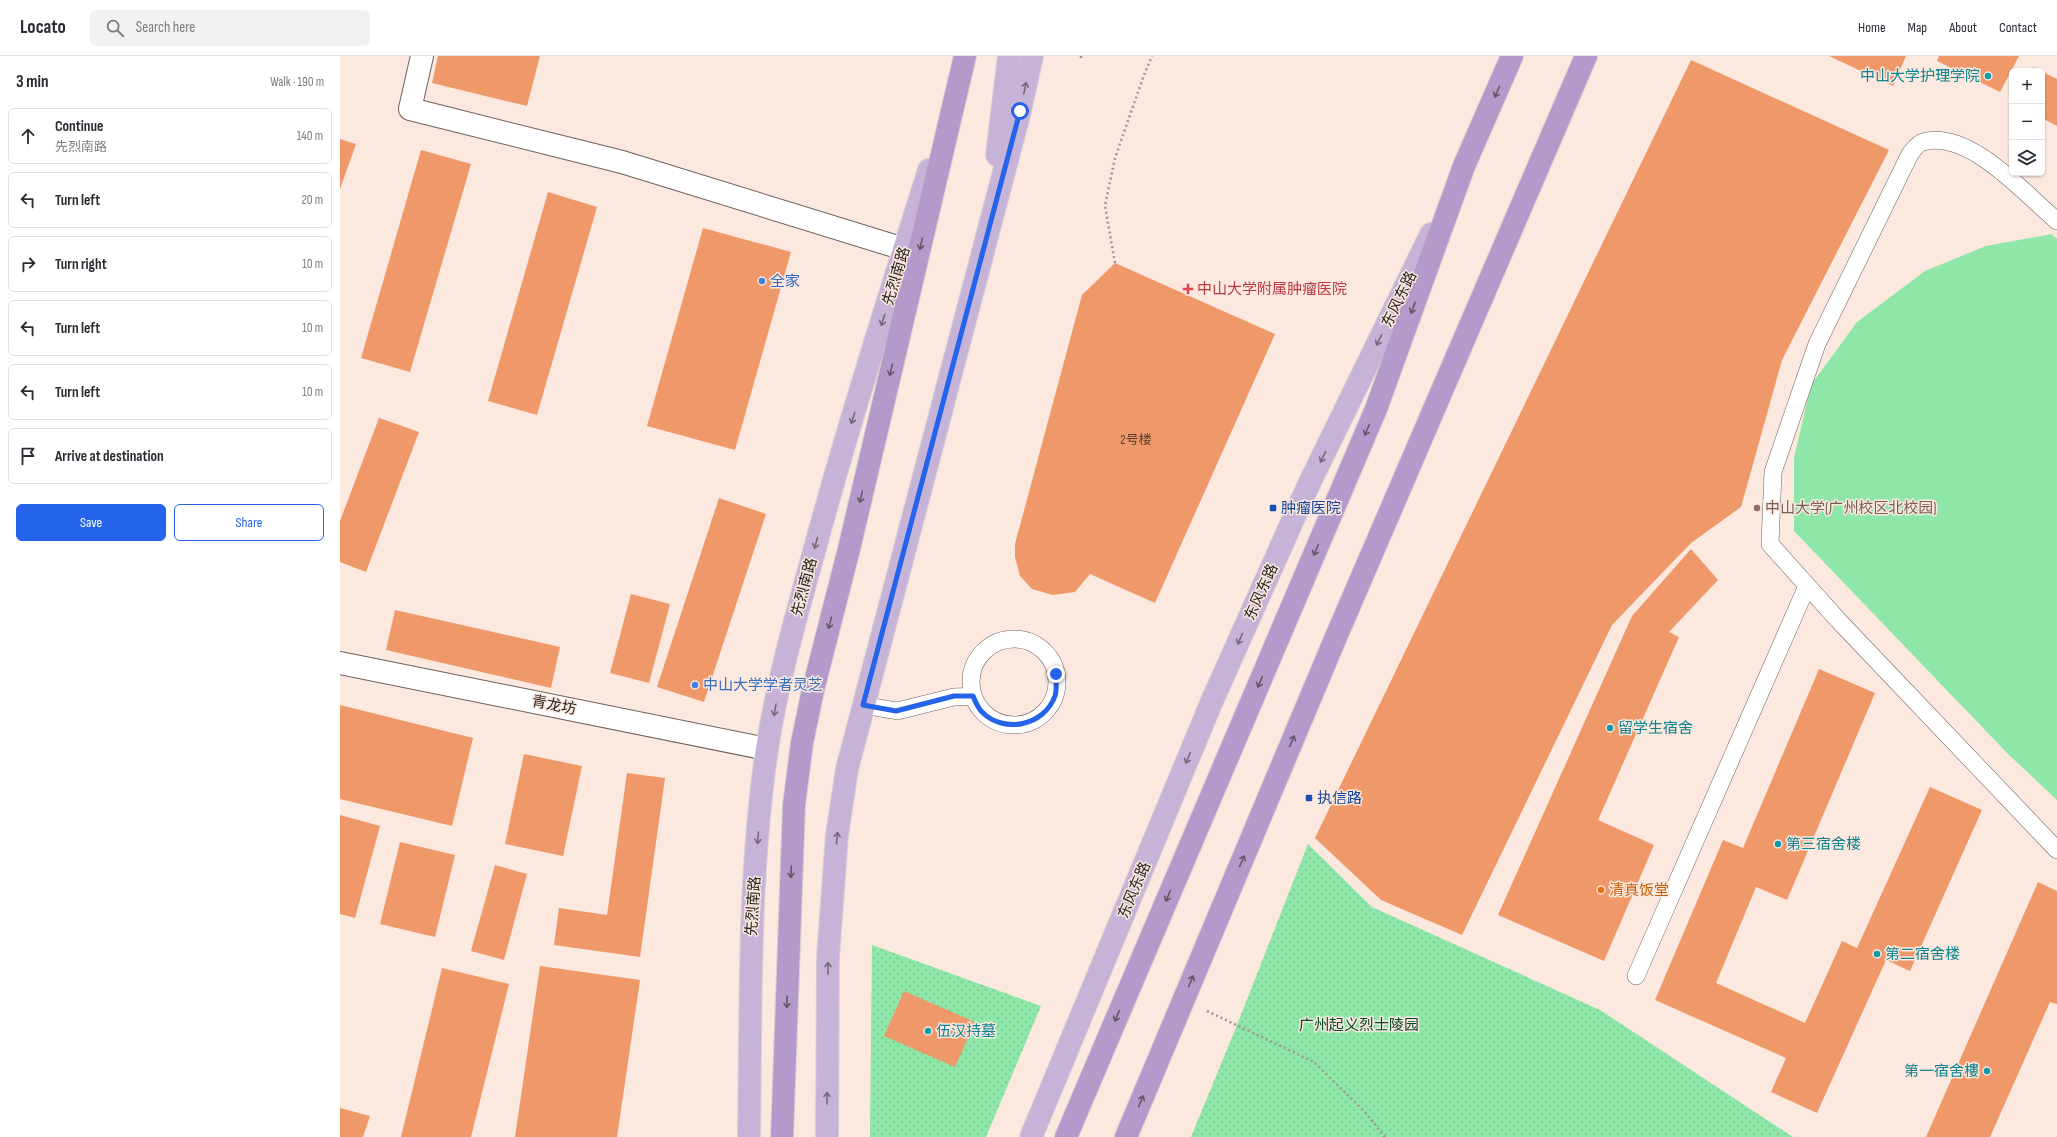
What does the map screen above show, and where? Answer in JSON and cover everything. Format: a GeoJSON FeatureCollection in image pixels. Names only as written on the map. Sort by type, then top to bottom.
{"type":"FeatureCollection","features":[{"type":"Feature","properties":{"kind":"highway"},"geometry":{"type":"LineString","coordinates":[[782,1137],[794,805],[802,743],[813,690],[849,549],[965,56]]}},
{"type":"Feature","properties":{"kind":"highway","name":"东风东路"},"geometry":{"type":"LineString","coordinates":[[1464,166],[1512,56]]}},
{"type":"Feature","properties":{"kind":"highway"},"geometry":{"type":"LineString","coordinates":[[1126,1137],[1333,644],[1586,56]]}},
{"type":"Feature","properties":{"kind":"highway"},"geometry":{"type":"LineString","coordinates":[[1066,1137],[1376,409],[1464,166]]}},
{"type":"Feature","properties":{"kind":"main road","name":"先烈南路"},"geometry":{"type":"LineString","coordinates":[[749,1137],[750,946],[760,814],[767,750],[779,684],[831,490],[904,249],[965,56]]}},
{"type":"Feature","properties":{"kind":"main road"},"geometry":{"type":"LineString","coordinates":[[986,240],[1009,56]]}},
{"type":"Feature","properties":{"kind":"main road"},"geometry":{"type":"LineString","coordinates":[[827,1137],[828,957],[837,835],[847,769],[1020,111],[1032,56]]}},
{"type":"Feature","properties":{"kind":"main road","name":"东风东路"},"geometry":{"type":"LineString","coordinates":[[1031,1137],[1219,686],[1310,484],[1464,166]]}},
{"type":"Feature","properties":{"kind":"street"},"geometry":{"type":"LineString","coordinates":[[422,56],[410,109],[622,162],[904,249]]}},
{"type":"Feature","properties":{"kind":"street","name":"青龙坊"},"geometry":{"type":"LineString","coordinates":[[340,663],[767,750]]}},
{"type":"Feature","properties":{"kind":"lane"},"geometry":{"type":"LineString","coordinates":[[2057,221],[1990,163],[1967,148],[1941,140],[1922,142],[1910,154],[1818,344],[1773,472],[1770,544],[1807,586],[2057,850]]}},
{"type":"Feature","properties":{"kind":"lane"},"geometry":{"type":"LineString","coordinates":[[1636,976],[1807,586]]}},
{"type":"Feature","properties":{"kind":"lane"},"geometry":{"type":"LineString","coordinates":[[1012,639],[1032,643],[1048,656],[1056,674],[1055,695],[1045,712],[1030,722],[1012,726],[995,722],[981,711],[973,696],[971,678],[978,658],[993,644],[1012,639]]}},
{"type":"Feature","properties":{"kind":"lane"},"geometry":{"type":"LineString","coordinates":[[863,705],[896,711],[954,696],[973,696]]}},
{"type":"Feature","properties":{"kind":"path"},"geometry":{"type":"LineString","coordinates":[[1114,263],[1105,206],[1115,158],[1152,56]]}},
{"type":"Feature","properties":{"kind":"path"},"geometry":{"type":"LineString","coordinates":[[1204,1009],[1314,1062],[1365,1112],[1385,1137]]}},
{"type":"Feature","properties":{"kind":"green space"},"geometry":{"type":"Polygon","coordinates":[[[2052,234],[2057,239],[2057,800],[2008,754],[1794,531],[1794,458],[1811,385],[1857,322],[1925,271],[1986,246],[2052,234]]]}},
{"type":"Feature","properties":{"kind":"green space","name":"广州起义烈士陵园"},"geometry":{"type":"Polygon","coordinates":[[[1308,844],[1372,907],[1600,1010],[1793,1137],[1191,1137],[1308,844]]]}},
{"type":"Feature","properties":{"kind":"green space"},"geometry":{"type":"Polygon","coordinates":[[[872,945],[1041,1006],[986,1137],[870,1137],[872,945]]]}},
{"type":"Feature","properties":{"kind":"building"},"geometry":{"type":"Polygon","coordinates":[[[438,56],[540,56],[527,106],[432,83],[438,56]]]}},
{"type":"Feature","properties":{"kind":"building"},"geometry":{"type":"Polygon","coordinates":[[[1829,56],[1906,56],[1893,86],[1829,56]]]}},
{"type":"Feature","properties":{"kind":"building","name":"中山大学护理学院"},"geometry":{"type":"Polygon","coordinates":[[[1939,56],[2019,56],[2013,68],[2009,68],[2009,75],[2000,92],[1937,61],[1939,56]]]}},
{"type":"Feature","properties":{"kind":"building"},"geometry":{"type":"Polygon","coordinates":[[[1691,60],[1889,150],[1782,360],[1741,507],[1691,543],[1612,625],[1462,935],[1381,900],[1315,838],[1691,60]]]}},
{"type":"Feature","properties":{"kind":"building"},"geometry":{"type":"Polygon","coordinates":[[[2045,73],[2057,79],[2057,126],[2045,120],[2045,73]]]}},
{"type":"Feature","properties":{"kind":"building"},"geometry":{"type":"Polygon","coordinates":[[[340,139],[356,144],[340,189],[340,139]]]}},
{"type":"Feature","properties":{"kind":"building"},"geometry":{"type":"Polygon","coordinates":[[[421,150],[471,164],[410,372],[361,358],[421,150]]]}},
{"type":"Feature","properties":{"kind":"building"},"geometry":{"type":"Polygon","coordinates":[[[548,192],[597,207],[537,415],[488,401],[548,192]]]}},
{"type":"Feature","properties":{"kind":"building"},"geometry":{"type":"Polygon","coordinates":[[[703,228],[791,252],[735,450],[647,426],[703,228]]]}},
{"type":"Feature","properties":{"kind":"building"},"geometry":{"type":"Polygon","coordinates":[[[1115,263],[1275,334],[1155,603],[1090,574],[1075,592],[1053,595],[1032,589],[1020,576],[1015,557],[1015,544],[1082,295],[1115,263]]]}},
{"type":"Feature","properties":{"kind":"building"},"geometry":{"type":"Polygon","coordinates":[[[379,418],[419,432],[366,572],[340,562],[340,521],[379,418]]]}},
{"type":"Feature","properties":{"kind":"building"},"geometry":{"type":"Polygon","coordinates":[[[719,498],[766,514],[704,702],[657,687],[719,498]]]}},
{"type":"Feature","properties":{"kind":"building","name":"留学生宿舍"},"geometry":{"type":"Polygon","coordinates":[[[1691,549],[1718,580],[1669,632],[1679,637],[1598,820],[1654,845],[1604,961],[1498,915],[1632,616],[1691,549]]]}},
{"type":"Feature","properties":{"kind":"building"},"geometry":{"type":"Polygon","coordinates":[[[631,594],[670,604],[649,683],[610,673],[631,594]]]}},
{"type":"Feature","properties":{"kind":"building"},"geometry":{"type":"Polygon","coordinates":[[[395,610],[560,647],[551,688],[386,650],[395,610]]]}},
{"type":"Feature","properties":{"kind":"building"},"geometry":{"type":"Polygon","coordinates":[[[1819,669],[1875,693],[1787,900],[1756,887],[1716,983],[1805,1023],[1842,941],[1857,948],[1930,787],[1982,810],[1910,971],[1886,960],[1817,1113],[1771,1092],[1786,1058],[1655,1000],[1723,840],[1743,848],[1819,669]]]}},
{"type":"Feature","properties":{"kind":"building"},"geometry":{"type":"Polygon","coordinates":[[[340,705],[473,738],[452,826],[340,799],[340,705]]]}},
{"type":"Feature","properties":{"kind":"building"},"geometry":{"type":"Polygon","coordinates":[[[524,754],[582,766],[563,856],[505,844],[524,754]]]}},
{"type":"Feature","properties":{"kind":"building"},"geometry":{"type":"Polygon","coordinates":[[[627,773],[665,778],[640,957],[554,945],[559,908],[607,915],[627,773]]]}},
{"type":"Feature","properties":{"kind":"building"},"geometry":{"type":"Polygon","coordinates":[[[340,815],[380,826],[355,918],[340,914],[340,815]]]}},
{"type":"Feature","properties":{"kind":"building"},"geometry":{"type":"Polygon","coordinates":[[[400,842],[455,855],[435,937],[380,924],[400,842]]]}},
{"type":"Feature","properties":{"kind":"building"},"geometry":{"type":"Polygon","coordinates":[[[495,865],[527,874],[504,960],[471,951],[495,865]]]}},
{"type":"Feature","properties":{"kind":"building","name":"第一宿舍樓"},"geometry":{"type":"Polygon","coordinates":[[[2038,882],[2057,891],[2057,1004],[2050,1002],[1990,1137],[1926,1137],[2038,882]]]}},
{"type":"Feature","properties":{"kind":"building"},"geometry":{"type":"Polygon","coordinates":[[[540,966],[640,980],[617,1137],[515,1137],[540,966]]]}},
{"type":"Feature","properties":{"kind":"building"},"geometry":{"type":"Polygon","coordinates":[[[442,968],[509,984],[471,1137],[401,1137],[442,968]]]}},
{"type":"Feature","properties":{"kind":"building","name":"伍汉持墓"},"geometry":{"type":"Polygon","coordinates":[[[904,991],[975,1022],[955,1067],[884,1036],[904,991]]]}},
{"type":"Feature","properties":{"kind":"building"},"geometry":{"type":"Polygon","coordinates":[[[340,1108],[370,1116],[363,1137],[340,1137],[340,1108]]]}},
{"type":"Feature","properties":{"kind":"place","name":"中山大学护理学院"},"geometry":{"type":"Point","coordinates":[1988,76]}},
{"type":"Feature","properties":{"kind":"place","name":"全家"},"geometry":{"type":"Point","coordinates":[762,281]}},
{"type":"Feature","properties":{"kind":"place","name":"中山大学附属肿瘤医院"},"geometry":{"type":"Point","coordinates":[1188,289]}},
{"type":"Feature","properties":{"kind":"place","name":"肿瘤医院"},"geometry":{"type":"Point","coordinates":[1273,508]}},
{"type":"Feature","properties":{"kind":"place","name":"中山大学(广州校区北校园)"},"geometry":{"type":"Point","coordinates":[1757,508]}},
{"type":"Feature","properties":{"kind":"place","name":"中山大学学者灵芝"},"geometry":{"type":"Point","coordinates":[695,685]}},
{"type":"Feature","properties":{"kind":"place","name":"留学生宿舍"},"geometry":{"type":"Point","coordinates":[1610,728]}},
{"type":"Feature","properties":{"kind":"place","name":"执信路"},"geometry":{"type":"Point","coordinates":[1309,798]}},
{"type":"Feature","properties":{"kind":"place","name":"第三宿舍楼"},"geometry":{"type":"Point","coordinates":[1778,844]}},
{"type":"Feature","properties":{"kind":"place","name":"清真饭堂"},"geometry":{"type":"Point","coordinates":[1601,890]}},
{"type":"Feature","properties":{"kind":"place","name":"第二宿舍楼"},"geometry":{"type":"Point","coordinates":[1877,954]}},
{"type":"Feature","properties":{"kind":"place","name":"伍汉持墓"},"geometry":{"type":"Point","coordinates":[928,1031]}},
{"type":"Feature","properties":{"kind":"place","name":"第一宿舍樓"},"geometry":{"type":"Point","coordinates":[1987,1071]}},
{"type":"Feature","properties":{"kind":"route"},"geometry":{"type":"LineString","coordinates":[[1020,111],[863,705],[896,711],[954,696],[973,696],[981,711],[995,722],[1012,726],[1030,722],[1045,712],[1055,695],[1056,674]]}}]}
